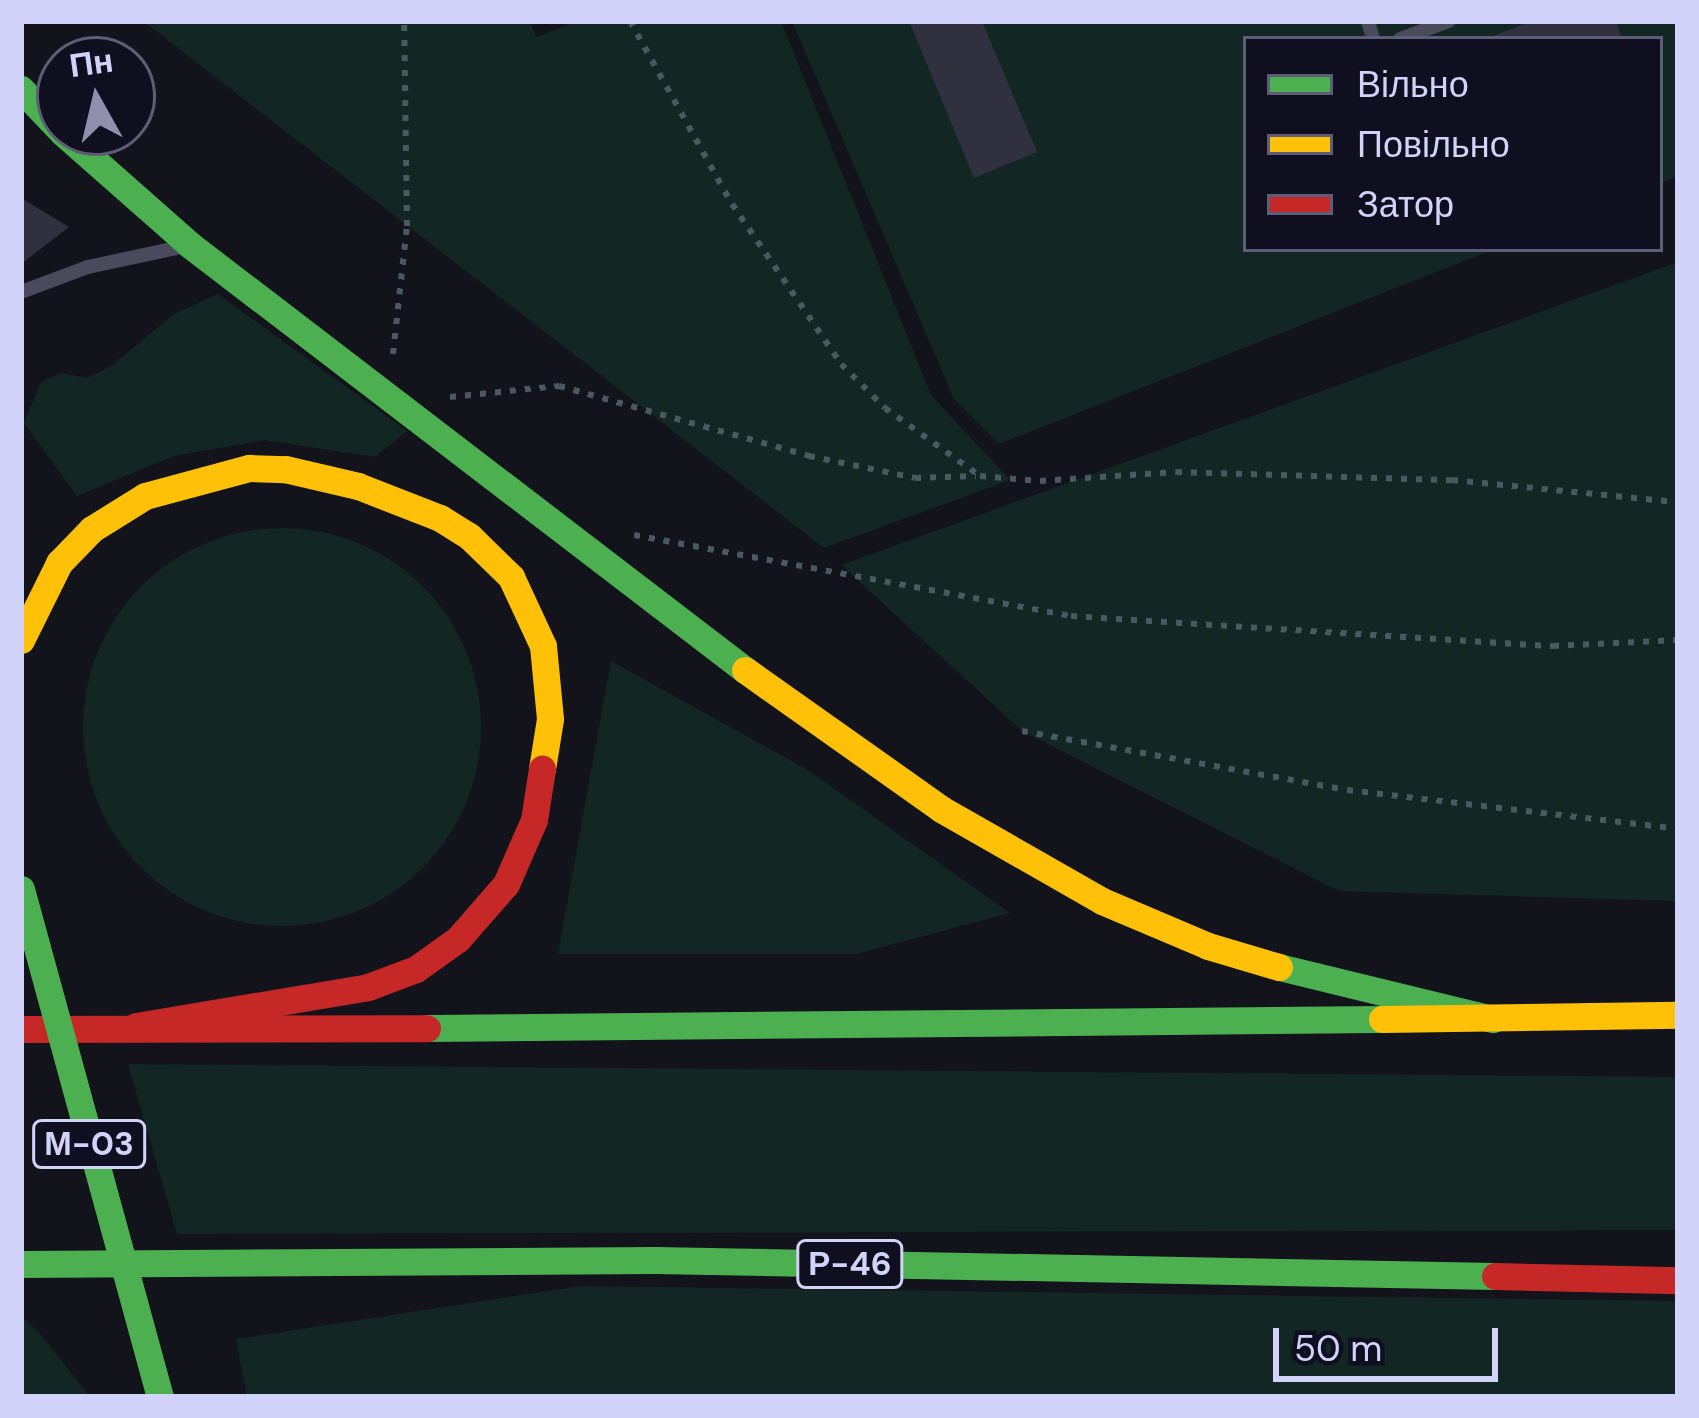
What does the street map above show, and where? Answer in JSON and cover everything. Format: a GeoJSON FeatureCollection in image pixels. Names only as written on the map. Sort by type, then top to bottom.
{"type":"FeatureCollection","features":[{"type":"Feature","properties":{"kind":"main road"},"geometry":{"type":"LineString","coordinates":[[89,156],[190,245],[874,766],[1043,870],[1208,946],[1317,979],[1493,1019]]}},
{"type":"Feature","properties":{"kind":"main road"},"geometry":{"type":"LineString","coordinates":[[21,640],[59,563],[92,529],[145,496],[249,468],[285,469],[358,485],[440,518],[469,536],[511,577],[543,646],[550,719],[538,808],[506,884],[458,939],[416,969],[354,991],[136,1026]]}},
{"type":"Feature","properties":{"kind":"main road","name":"М-03"},"geometry":{"type":"LineString","coordinates":[[21,890],[160,1397]]}},
{"type":"Feature","properties":{"kind":"main road"},"geometry":{"type":"LineString","coordinates":[[21,1029],[855,1027],[1678,1015]]}},
{"type":"Feature","properties":{"kind":"main road","name":"Р-46"},"geometry":{"type":"LineString","coordinates":[[21,1264],[655,1260],[1678,1280]]}},
{"type":"Feature","properties":{"kind":"lane"},"geometry":{"type":"LineString","coordinates":[[1408,36],[1449,21]]}},
{"type":"Feature","properties":{"kind":"lane"},"geometry":{"type":"LineString","coordinates":[[21,292],[88,267],[190,245]]}},
{"type":"Feature","properties":{"kind":"path"},"geometry":{"type":"LineString","coordinates":[[389,396],[406,226],[404,21]]}},
{"type":"Feature","properties":{"kind":"path"},"geometry":{"type":"LineString","coordinates":[[630,21],[732,204],[841,364],[885,408],[980,476]]}},
{"type":"Feature","properties":{"kind":"path"},"geometry":{"type":"LineString","coordinates":[[445,397],[559,386],[808,456],[915,478],[1040,481],[1176,472],[1429,480],[1678,502]]}},
{"type":"Feature","properties":{"kind":"path"},"geometry":{"type":"LineString","coordinates":[[626,533],[1071,616],[1553,646],[1678,640]]}},
{"type":"Feature","properties":{"kind":"path"},"geometry":{"type":"LineString","coordinates":[[1022,731],[1347,790],[1678,829]]}},
{"type":"Feature","properties":{"kind":"green space"},"geometry":{"type":"Polygon","coordinates":[[[143,21],[529,21],[537,37],[576,21],[781,21],[931,395],[1010,480],[824,548],[143,21]]]}},
{"type":"Feature","properties":{"kind":"green space"},"geometry":{"type":"Polygon","coordinates":[[[792,21],[1678,21],[1678,176],[1663,182],[1663,36],[1243,36],[1243,252],[1487,252],[999,444],[954,399],[792,21]]]}},
{"type":"Feature","properties":{"kind":"green space"},"geometry":{"type":"Polygon","coordinates":[[[1678,262],[1678,901],[1339,891],[1022,731],[841,565],[1678,262]]]}},
{"type":"Feature","properties":{"kind":"green space"},"geometry":{"type":"Polygon","coordinates":[[[218,294],[407,431],[375,457],[264,440],[174,456],[77,496],[24,423],[41,382],[61,373],[87,378],[111,366],[174,314],[218,294]]]}},
{"type":"Feature","properties":{"kind":"green space"},"geometry":{"type":"Polygon","coordinates":[[[282,528],[321,532],[358,544],[392,562],[422,587],[447,617],[465,651],[477,688],[481,727],[477,766],[465,803],[447,837],[422,867],[392,892],[358,910],[321,922],[282,926],[243,922],[206,910],[172,892],[142,867],[117,837],[99,803],[87,766],[83,727],[87,688],[99,651],[117,617],[142,587],[172,562],[206,544],[243,532],[282,528]]]}},
{"type":"Feature","properties":{"kind":"green space"},"geometry":{"type":"Polygon","coordinates":[[[611,661],[808,770],[1010,913],[856,954],[558,954],[611,661]]]}},
{"type":"Feature","properties":{"kind":"green space"},"geometry":{"type":"Polygon","coordinates":[[[128,1064],[1678,1077],[1678,1230],[177,1234],[128,1064]]]}},
{"type":"Feature","properties":{"kind":"green space"},"geometry":{"type":"Polygon","coordinates":[[[580,1286],[1678,1301],[1678,1397],[247,1397],[236,1339],[580,1286]]]}},
{"type":"Feature","properties":{"kind":"green space"},"geometry":{"type":"Polygon","coordinates":[[[21,1316],[39,1332],[90,1397],[21,1397],[21,1316]]]}},
{"type":"Feature","properties":{"kind":"building"},"geometry":{"type":"Polygon","coordinates":[[[909,21],[982,21],[1037,152],[974,178],[909,21]]]}},
{"type":"Feature","properties":{"kind":"building"},"geometry":{"type":"Polygon","coordinates":[[[1532,21],[1616,21],[1621,36],[1493,36],[1532,21]]]}},
{"type":"Feature","properties":{"kind":"building"},"geometry":{"type":"Polygon","coordinates":[[[21,198],[69,227],[21,264],[21,198]]]}},
{"type":"Feature","properties":{"kind":"traffic: fast"},"geometry":{"type":"LineString","coordinates":[[21,89],[36,105]]}},
{"type":"Feature","properties":{"kind":"traffic: fast"},"geometry":{"type":"LineString","coordinates":[[89,156],[190,245],[745,670]]}},
{"type":"Feature","properties":{"kind":"traffic: fast"},"geometry":{"type":"LineString","coordinates":[[21,889],[160,1397]]}},
{"type":"Feature","properties":{"kind":"traffic: fast"},"geometry":{"type":"LineString","coordinates":[[1279,967],[1493,1019]]}},
{"type":"Feature","properties":{"kind":"traffic: fast"},"geometry":{"type":"LineString","coordinates":[[427,1028],[1382,1019]]}},
{"type":"Feature","properties":{"kind":"traffic: fast"},"geometry":{"type":"LineString","coordinates":[[21,1264],[655,1260],[1495,1276]]}},
{"type":"Feature","properties":{"kind":"traffic: slow"},"geometry":{"type":"LineString","coordinates":[[21,640],[59,563],[92,529],[145,496],[249,468],[285,469],[358,486],[440,518],[469,536],[511,577],[543,646],[550,719],[542,769]]}},
{"type":"Feature","properties":{"kind":"traffic: slow"},"geometry":{"type":"LineString","coordinates":[[745,670],[941,809],[1102,901],[1208,946],[1279,967]]}},
{"type":"Feature","properties":{"kind":"traffic: slow"},"geometry":{"type":"LineString","coordinates":[[1382,1019],[1678,1015]]}},
{"type":"Feature","properties":{"kind":"traffic: jam"},"geometry":{"type":"LineString","coordinates":[[136,1026],[368,987],[416,969],[458,939],[506,884],[534,820],[542,769]]}},
{"type":"Feature","properties":{"kind":"traffic: jam"},"geometry":{"type":"LineString","coordinates":[[21,1029],[427,1028]]}},
{"type":"Feature","properties":{"kind":"traffic: jam"},"geometry":{"type":"LineString","coordinates":[[1495,1276],[1678,1280]]}}]}
